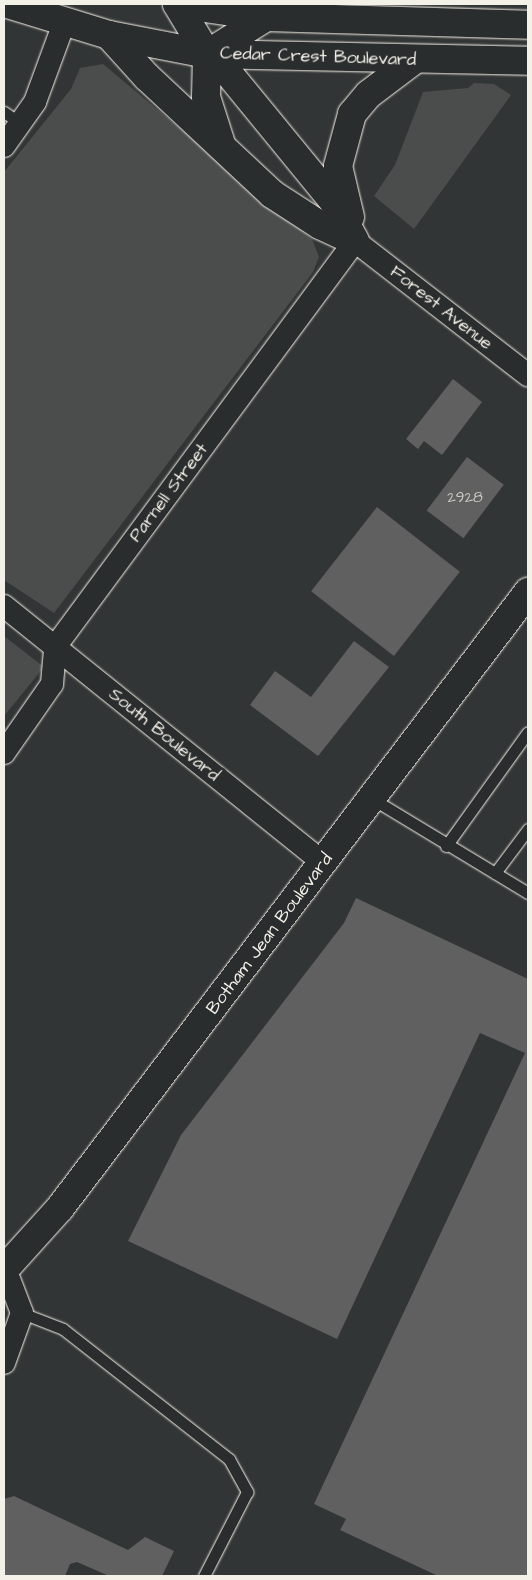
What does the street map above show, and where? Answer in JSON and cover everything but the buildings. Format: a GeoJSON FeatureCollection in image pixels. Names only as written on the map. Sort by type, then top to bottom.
{"type":"FeatureCollection","features":[{"type":"Feature","properties":{"kind":"main road","name":"Cedar Crest Boulevard"},"geometry":{"type":"LineString","coordinates":[[8,4],[64,23],[109,35],[207,54],[528,62]]}},
{"type":"Feature","properties":{"kind":"main road"},"geometry":{"type":"LineString","coordinates":[[177,4],[266,17],[528,24]]}},
{"type":"Feature","properties":{"kind":"main road"},"geometry":{"type":"LineString","coordinates":[[177,4],[207,54],[230,75],[334,202],[355,241]]}},
{"type":"Feature","properties":{"kind":"main road"},"geometry":{"type":"LineString","coordinates":[[207,54],[266,17]]}},
{"type":"Feature","properties":{"kind":"main road"},"geometry":{"type":"LineString","coordinates":[[109,35],[224,151],[272,194],[320,225],[355,241]]}},
{"type":"Feature","properties":{"kind":"main road"},"geometry":{"type":"LineString","coordinates":[[207,54],[206,97],[224,151]]}},
{"type":"Feature","properties":{"kind":"main road"},"geometry":{"type":"LineString","coordinates":[[355,241],[338,166],[342,140],[352,114],[369,94],[414,60]]}},
{"type":"Feature","properties":{"kind":"main road","name":"Botham Jean Boulevard"},"geometry":{"type":"LineString","coordinates":[[4,1268],[60,1208],[324,863],[371,798],[528,592]]}},
{"type":"Feature","properties":{"kind":"street"},"geometry":{"type":"LineString","coordinates":[[4,146],[12,118],[35,102],[64,23]]}},
{"type":"Feature","properties":{"kind":"street","name":"Forest Avenue"},"geometry":{"type":"LineString","coordinates":[[355,241],[528,375]]}},
{"type":"Feature","properties":{"kind":"street","name":"Parnell Street"},"geometry":{"type":"LineString","coordinates":[[55,647],[355,241]]}},
{"type":"Feature","properties":{"kind":"street","name":"South Boulevard"},"geometry":{"type":"LineString","coordinates":[[4,606],[324,863]]}},
{"type":"Feature","properties":{"kind":"street"},"geometry":{"type":"LineString","coordinates":[[4,753],[52,684],[55,647]]}},
{"type":"Feature","properties":{"kind":"street"},"geometry":{"type":"LineString","coordinates":[[4,1268],[22,1313],[4,1363]]}},
{"type":"Feature","properties":{"kind":"lane"},"geometry":{"type":"LineString","coordinates":[[446,846],[528,732]]}},
{"type":"Feature","properties":{"kind":"lane"},"geometry":{"type":"LineString","coordinates":[[371,798],[446,846],[528,893]]}},
{"type":"Feature","properties":{"kind":"lane"},"geometry":{"type":"LineString","coordinates":[[494,873],[528,829]]}},
{"type":"Feature","properties":{"kind":"lane"},"geometry":{"type":"LineString","coordinates":[[22,1313],[63,1330],[229,1459],[247,1492],[204,1576]]}},
{"type":"Feature","properties":{"kind":"shaded area"},"geometry":{"type":"Polygon","coordinates":[[[103,64],[312,239],[319,257],[313,272],[54,613],[4,580],[4,172],[71,89],[80,68],[103,64]]]}},
{"type":"Feature","properties":{"kind":"shaded area"},"geometry":{"type":"Polygon","coordinates":[[[474,83],[494,84],[511,95],[414,229],[374,196],[395,165],[423,92],[468,88],[474,83]]]}},
{"type":"Feature","properties":{"kind":"shaded area"},"geometry":{"type":"Polygon","coordinates":[[[4,636],[44,667],[4,716],[4,636]]]}}]}
